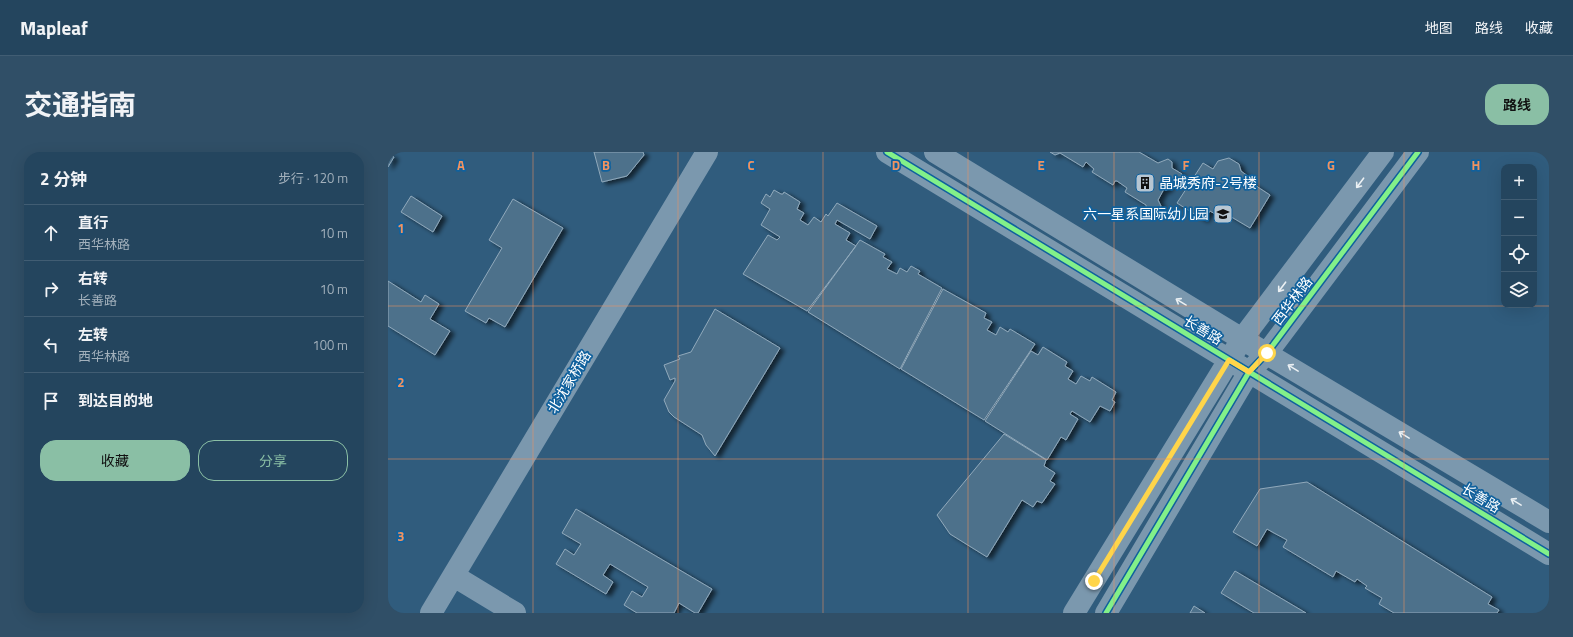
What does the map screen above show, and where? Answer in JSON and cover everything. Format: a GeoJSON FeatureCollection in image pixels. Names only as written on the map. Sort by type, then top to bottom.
{"type":"FeatureCollection","features":[{"type":"Feature","properties":{"kind":"street","name":"北沈家桥路"},"geometry":{"type":"LineString","coordinates":[[431,613],[707,152]]}},
{"type":"Feature","properties":{"kind":"street","name":"长善路"},"geometry":{"type":"LineString","coordinates":[[887,152],[1549,554]]}},
{"type":"Feature","properties":{"kind":"street","name":"长善路"},"geometry":{"type":"LineString","coordinates":[[935,152],[1242,339],[1549,522]]}},
{"type":"Feature","properties":{"kind":"street","name":"西华林路"},"geometry":{"type":"LineString","coordinates":[[1074,613],[1242,339],[1383,152]]}},
{"type":"Feature","properties":{"kind":"street","name":"西华林路"},"geometry":{"type":"LineString","coordinates":[[1106,613],[1249,372],[1267,353],[1418,152]]}},
{"type":"Feature","properties":{"kind":"street"},"geometry":{"type":"LineString","coordinates":[[454,576],[515,613]]}},
{"type":"Feature","properties":{"kind":"building"},"geometry":{"type":"Polygon","coordinates":[[[594,152],[643,152],[644,155],[627,176],[602,182],[594,152]]]}},
{"type":"Feature","properties":{"kind":"building","name":"晶城秀府-2号楼"},"geometry":{"type":"Polygon","coordinates":[[[1050,152],[1139,152],[1158,163],[1168,159],[1172,162],[1172,168],[1182,174],[1176,184],[1172,181],[1166,191],[1164,189],[1158,200],[1161,206],[1157,212],[1151,213],[1147,211],[1146,205],[1125,192],[1127,188],[1117,181],[1115,181],[1113,185],[1092,172],[1094,169],[1086,162],[1083,167],[1060,153],[1055,155],[1050,152]]]}},
{"type":"Feature","properties":{"kind":"building"},"geometry":{"type":"Polygon","coordinates":[[[388,154],[394,157],[388,167],[388,154]]]}},
{"type":"Feature","properties":{"kind":"building"},"geometry":{"type":"Polygon","coordinates":[[[1229,158],[1239,164],[1241,171],[1249,177],[1247,180],[1270,195],[1250,228],[1223,212],[1220,217],[1210,211],[1204,220],[1177,203],[1203,163],[1213,169],[1218,161],[1229,158]]]}},
{"type":"Feature","properties":{"kind":"building"},"geometry":{"type":"Polygon","coordinates":[[[774,190],[781,194],[784,192],[800,202],[797,209],[804,213],[800,220],[808,225],[814,217],[821,222],[826,214],[828,216],[837,203],[877,226],[870,239],[837,220],[835,224],[850,233],[846,240],[856,246],[807,311],[743,274],[768,235],[777,240],[780,237],[761,225],[770,209],[761,203],[766,194],[770,197],[774,190]]]}},
{"type":"Feature","properties":{"kind":"building"},"geometry":{"type":"Polygon","coordinates":[[[411,196],[442,216],[433,232],[401,212],[411,196]]]}},
{"type":"Feature","properties":{"kind":"building"},"geometry":{"type":"Polygon","coordinates":[[[513,199],[563,228],[505,327],[489,318],[486,323],[465,311],[502,248],[489,240],[513,199]]]}},
{"type":"Feature","properties":{"kind":"building"},"geometry":{"type":"Polygon","coordinates":[[[860,240],[885,254],[883,257],[892,262],[887,269],[897,274],[900,268],[907,272],[911,266],[920,271],[918,274],[942,288],[900,369],[808,312],[860,240]]]}},
{"type":"Feature","properties":{"kind":"building"},"geometry":{"type":"Polygon","coordinates":[[[388,281],[421,302],[425,295],[439,304],[430,319],[450,331],[435,355],[388,326],[388,281]]]}},
{"type":"Feature","properties":{"kind":"building"},"geometry":{"type":"Polygon","coordinates":[[[943,289],[986,313],[984,318],[992,322],[987,330],[996,335],[1000,327],[1008,332],[1010,329],[1035,344],[984,420],[901,369],[943,289]]]}},
{"type":"Feature","properties":{"kind":"building"},"geometry":{"type":"Polygon","coordinates":[[[715,309],[780,348],[715,456],[706,445],[702,435],[674,417],[669,412],[664,400],[675,381],[675,378],[670,380],[664,365],[680,359],[678,356],[691,352],[715,309]]]}},
{"type":"Feature","properties":{"kind":"building"},"geometry":{"type":"Polygon","coordinates":[[[1043,347],[1067,362],[1065,366],[1073,371],[1068,379],[1076,384],[1081,376],[1090,381],[1092,377],[1116,392],[1112,400],[1115,402],[1110,411],[1100,406],[1090,422],[1072,411],[1070,414],[1078,419],[1066,440],[1061,437],[1047,460],[985,421],[1031,351],[1038,355],[1043,347]]]}},
{"type":"Feature","properties":{"kind":"building"},"geometry":{"type":"Polygon","coordinates":[[[1004,434],[1046,460],[1044,466],[1055,473],[1050,481],[1055,484],[1042,503],[1037,501],[1033,507],[1022,500],[987,557],[950,534],[937,515],[1004,434]]]}},
{"type":"Feature","properties":{"kind":"building"},"geometry":{"type":"Polygon","coordinates":[[[1307,482],[1492,597],[1488,604],[1499,610],[1497,613],[1394,613],[1379,604],[1382,598],[1365,588],[1367,586],[1357,579],[1355,582],[1336,571],[1333,577],[1283,547],[1287,540],[1267,529],[1257,546],[1233,532],[1260,489],[1307,482]]]}},
{"type":"Feature","properties":{"kind":"building"},"geometry":{"type":"Polygon","coordinates":[[[576,509],[712,589],[698,613],[695,613],[679,603],[674,613],[637,613],[624,605],[632,591],[642,597],[648,587],[610,564],[603,575],[613,582],[606,594],[556,564],[565,549],[574,555],[581,544],[562,533],[576,509]]]}},
{"type":"Feature","properties":{"kind":"building"},"geometry":{"type":"Polygon","coordinates":[[[1235,571],[1306,613],[1254,613],[1221,593],[1235,571]]]}},
{"type":"Feature","properties":{"kind":"building"},"geometry":{"type":"Polygon","coordinates":[[[1194,606],[1205,613],[1190,613],[1194,606]]]}},
{"type":"Feature","properties":{"kind":"cycle path"},"geometry":{"type":"LineString","coordinates":[[887,152],[1549,554]]}},
{"type":"Feature","properties":{"kind":"cycle path"},"geometry":{"type":"LineString","coordinates":[[1106,613],[1249,372],[1267,353],[1418,152]]}},
{"type":"Feature","properties":{"kind":"place","name":"晶城秀府-2号楼"},"geometry":{"type":"Point","coordinates":[1145,183]}},
{"type":"Feature","properties":{"kind":"place","name":"六一星系国际幼儿园"},"geometry":{"type":"Point","coordinates":[1223,214]}},
{"type":"Feature","properties":{"kind":"route"},"geometry":{"type":"LineString","coordinates":[[1094,581],[1229,360],[1249,372],[1267,353]]}}]}
